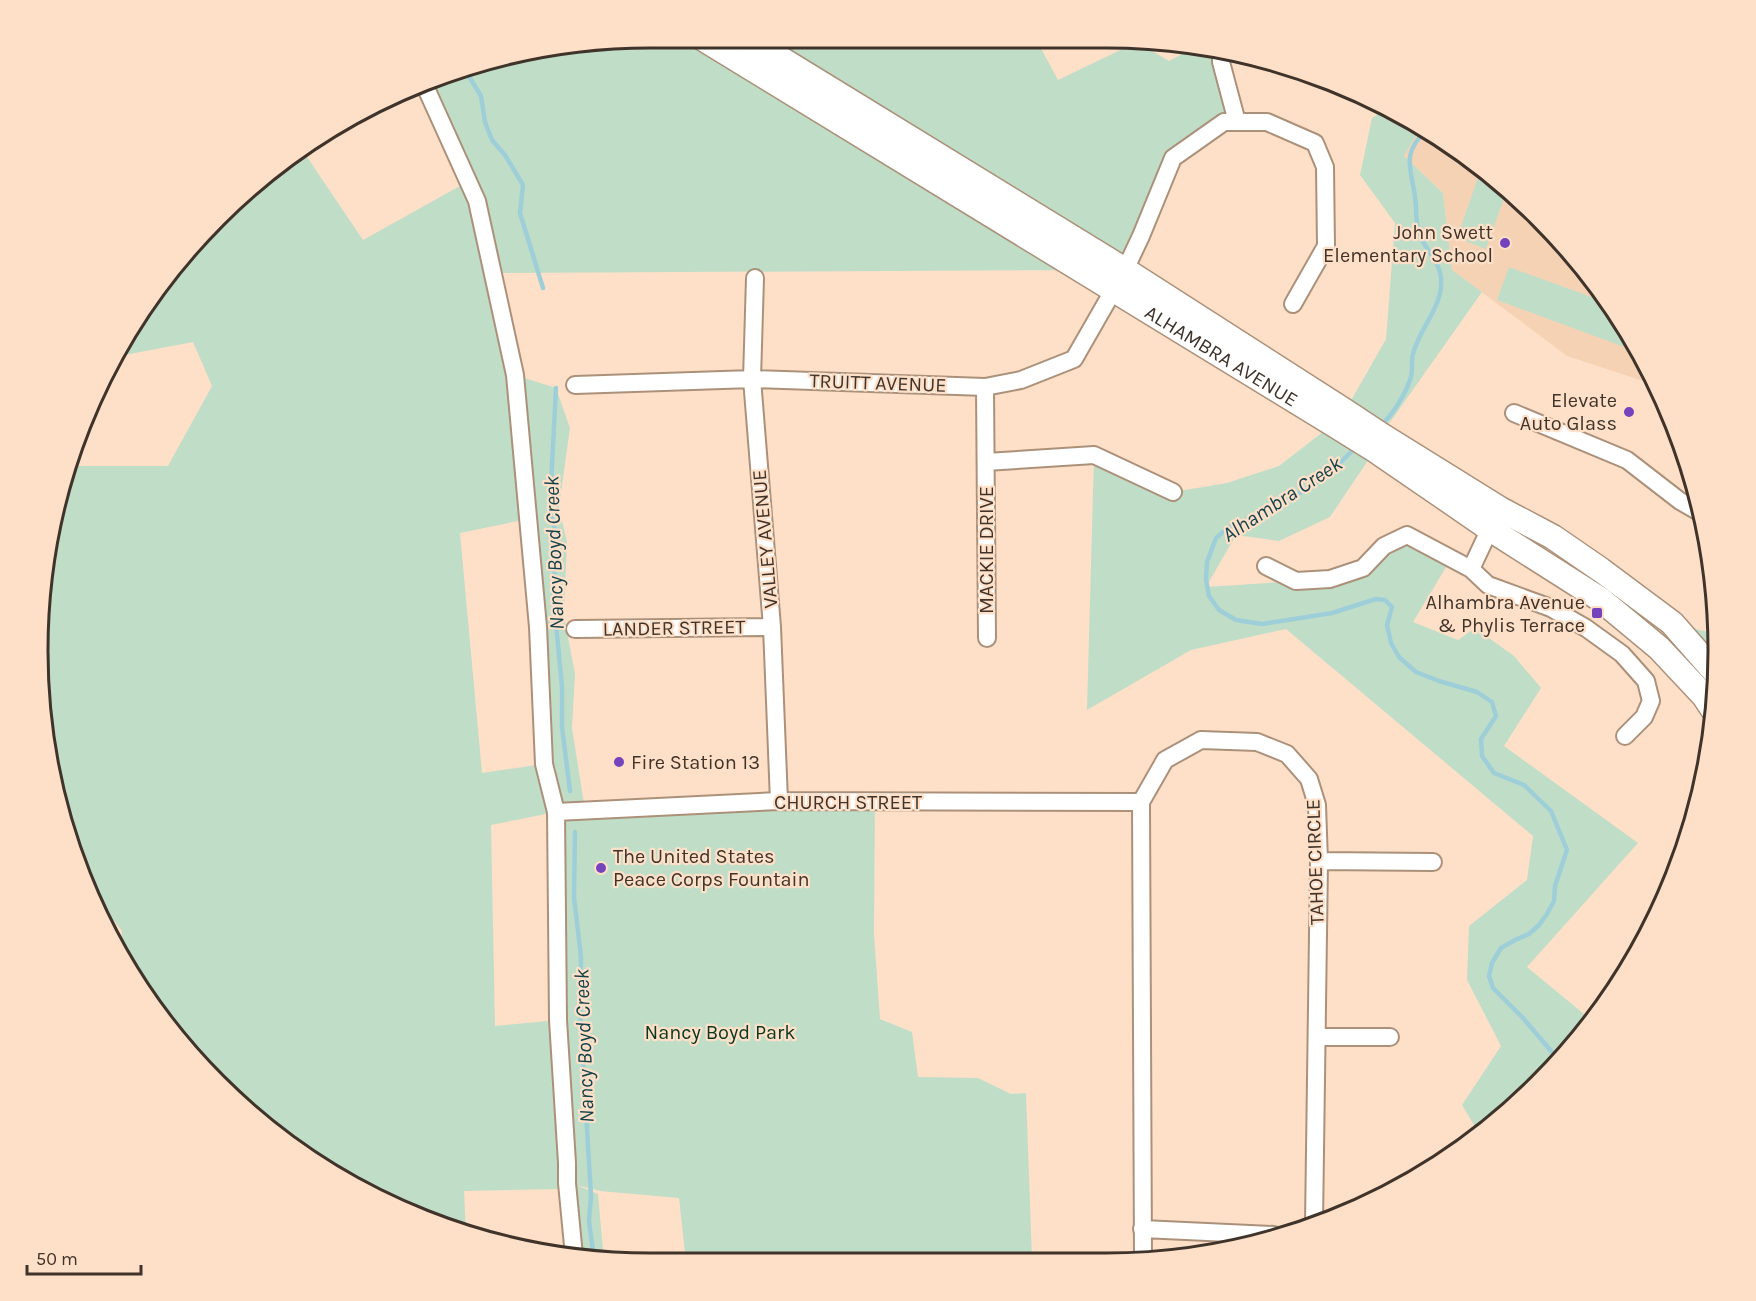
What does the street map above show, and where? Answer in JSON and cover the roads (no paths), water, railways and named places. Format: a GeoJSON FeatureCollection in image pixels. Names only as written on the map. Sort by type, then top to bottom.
{"type":"FeatureCollection","features":[{"type":"Feature","properties":{"kind":"main road","name":"ALHAMBRA AVENUE"},"geometry":{"type":"LineString","coordinates":[[719,48],[1119,280]]}},
{"type":"Feature","properties":{"kind":"main road","name":"ALHAMBRA AVENUE"},"geometry":{"type":"LineString","coordinates":[[762,48],[1119,280],[1339,417],[1495,519],[1600,599],[1659,648],[1706,699]]}},
{"type":"Feature","properties":{"kind":"main road","name":"ALHAMBRA AVENUE"},"geometry":{"type":"LineString","coordinates":[[1495,519],[1553,537],[1672,623],[1708,664]]}},
{"type":"Feature","properties":{"kind":"street"},"geometry":{"type":"LineString","coordinates":[[1221,60],[1237,122],[1267,122],[1315,142],[1325,167],[1326,246],[1293,304]]}},
{"type":"Feature","properties":{"kind":"street"},"geometry":{"type":"LineString","coordinates":[[427,91],[477,201],[515,375],[538,620],[544,764],[556,812],[558,1020],[567,1183],[573,1248]]}},
{"type":"Feature","properties":{"kind":"street","name":"TRUITT AVENUE"},"geometry":{"type":"LineString","coordinates":[[575,385],[752,379],[985,387],[1021,380],[1074,359],[1141,236],[1173,158],[1224,122],[1237,122]]}},
{"type":"Feature","properties":{"kind":"street","name":"VALLEY AVENUE"},"geometry":{"type":"LineString","coordinates":[[754,278],[752,379],[772,627],[779,801]]}},
{"type":"Feature","properties":{"kind":"street","name":"MACKIE DRIVE"},"geometry":{"type":"LineString","coordinates":[[985,387],[987,638]]}},
{"type":"Feature","properties":{"kind":"street"},"geometry":{"type":"LineString","coordinates":[[1514,413],[1627,460],[1690,507]]}},
{"type":"Feature","properties":{"kind":"street","name":"MACKIE DRIVE"},"geometry":{"type":"LineString","coordinates":[[986,462],[1094,455],[1173,492]]}},
{"type":"Feature","properties":{"kind":"street"},"geometry":{"type":"LineString","coordinates":[[1471,569],[1495,519]]}},
{"type":"Feature","properties":{"kind":"street"},"geometry":{"type":"LineString","coordinates":[[1266,566],[1296,581],[1330,579],[1363,568],[1384,546],[1407,535],[1471,569],[1488,585],[1551,608],[1587,628],[1622,654],[1646,681],[1651,701],[1644,717],[1625,736]]}},
{"type":"Feature","properties":{"kind":"street","name":"LANDER STREET"},"geometry":{"type":"LineString","coordinates":[[575,629],[772,627]]}},
{"type":"Feature","properties":{"kind":"street","name":"TAHOE CIRCLE"},"geometry":{"type":"LineString","coordinates":[[1143,1252],[1141,802],[1165,760],[1201,740],[1257,742],[1287,754],[1309,779],[1317,805],[1319,861],[1314,1215]]}},
{"type":"Feature","properties":{"kind":"street","name":"CHURCH STREET"},"geometry":{"type":"LineString","coordinates":[[556,812],[779,801],[1141,802]]}},
{"type":"Feature","properties":{"kind":"street"},"geometry":{"type":"LineString","coordinates":[[1319,861],[1433,862]]}},
{"type":"Feature","properties":{"kind":"street"},"geometry":{"type":"LineString","coordinates":[[1317,1037],[1390,1037]]}},
{"type":"Feature","properties":{"kind":"street"},"geometry":{"type":"LineString","coordinates":[[1142,1228],[1253,1234]]}},
{"type":"Feature","properties":{"kind":"waterway","name":"Nancy Boyd Creek"},"geometry":{"type":"LineString","coordinates":[[469,77],[481,96],[485,122],[492,140],[505,155],[523,185],[520,213],[543,288]]}},
{"type":"Feature","properties":{"kind":"waterway","name":"Alhambra Creek"},"geometry":{"type":"LineString","coordinates":[[1380,426],[1394,410],[1406,390],[1411,377],[1412,357],[1416,344],[1435,307],[1441,288],[1438,266],[1418,229],[1410,154],[1420,137]]}},
{"type":"Feature","properties":{"kind":"waterway","name":"Nancy Boyd Creek"},"geometry":{"type":"LineString","coordinates":[[556,388],[551,484],[551,515],[557,537],[553,592],[562,687],[562,727],[570,791]]}},
{"type":"Feature","properties":{"kind":"waterway","name":"Alhambra Creek"},"geometry":{"type":"LineString","coordinates":[[1355,448],[1330,473],[1312,486],[1276,506],[1229,527],[1216,538],[1207,562],[1206,580],[1209,596],[1219,610],[1236,620],[1262,624],[1332,613],[1376,599],[1385,600],[1392,607],[1387,625],[1391,643],[1399,657],[1416,672],[1477,692],[1492,702],[1496,716],[1481,739],[1482,756],[1494,773],[1524,785],[1551,811],[1567,850],[1555,886],[1554,901],[1547,914],[1529,934],[1501,948],[1492,963],[1489,976],[1493,988],[1553,1053]]}},
{"type":"Feature","properties":{"kind":"waterway","name":"Nancy Boyd Creek"},"geometry":{"type":"LineString","coordinates":[[575,832],[574,897],[581,957],[580,1011],[591,1196],[589,1221],[593,1250]]}},
{"type":"Feature","properties":{"kind":"place","name":"John Swett Elementary School"},"geometry":{"type":"Point","coordinates":[1505,243]}},
{"type":"Feature","properties":{"kind":"place","name":"Elevate Auto Glass"},"geometry":{"type":"Point","coordinates":[1629,412]}},
{"type":"Feature","properties":{"kind":"place","name":"Alhambra Avenue & Phylis Terrace"},"geometry":{"type":"Point","coordinates":[1597,613]}},
{"type":"Feature","properties":{"kind":"place","name":"Fire Station 13"},"geometry":{"type":"Point","coordinates":[619,762]}},
{"type":"Feature","properties":{"kind":"place","name":"The United States Peace Corps Fountain"},"geometry":{"type":"Point","coordinates":[601,868]}},
{"type":"Feature","properties":{"kind":"park label","name":"Nancy Boyd Park"},"geometry":{"type":"Point","coordinates":[720,1032]}}]}
